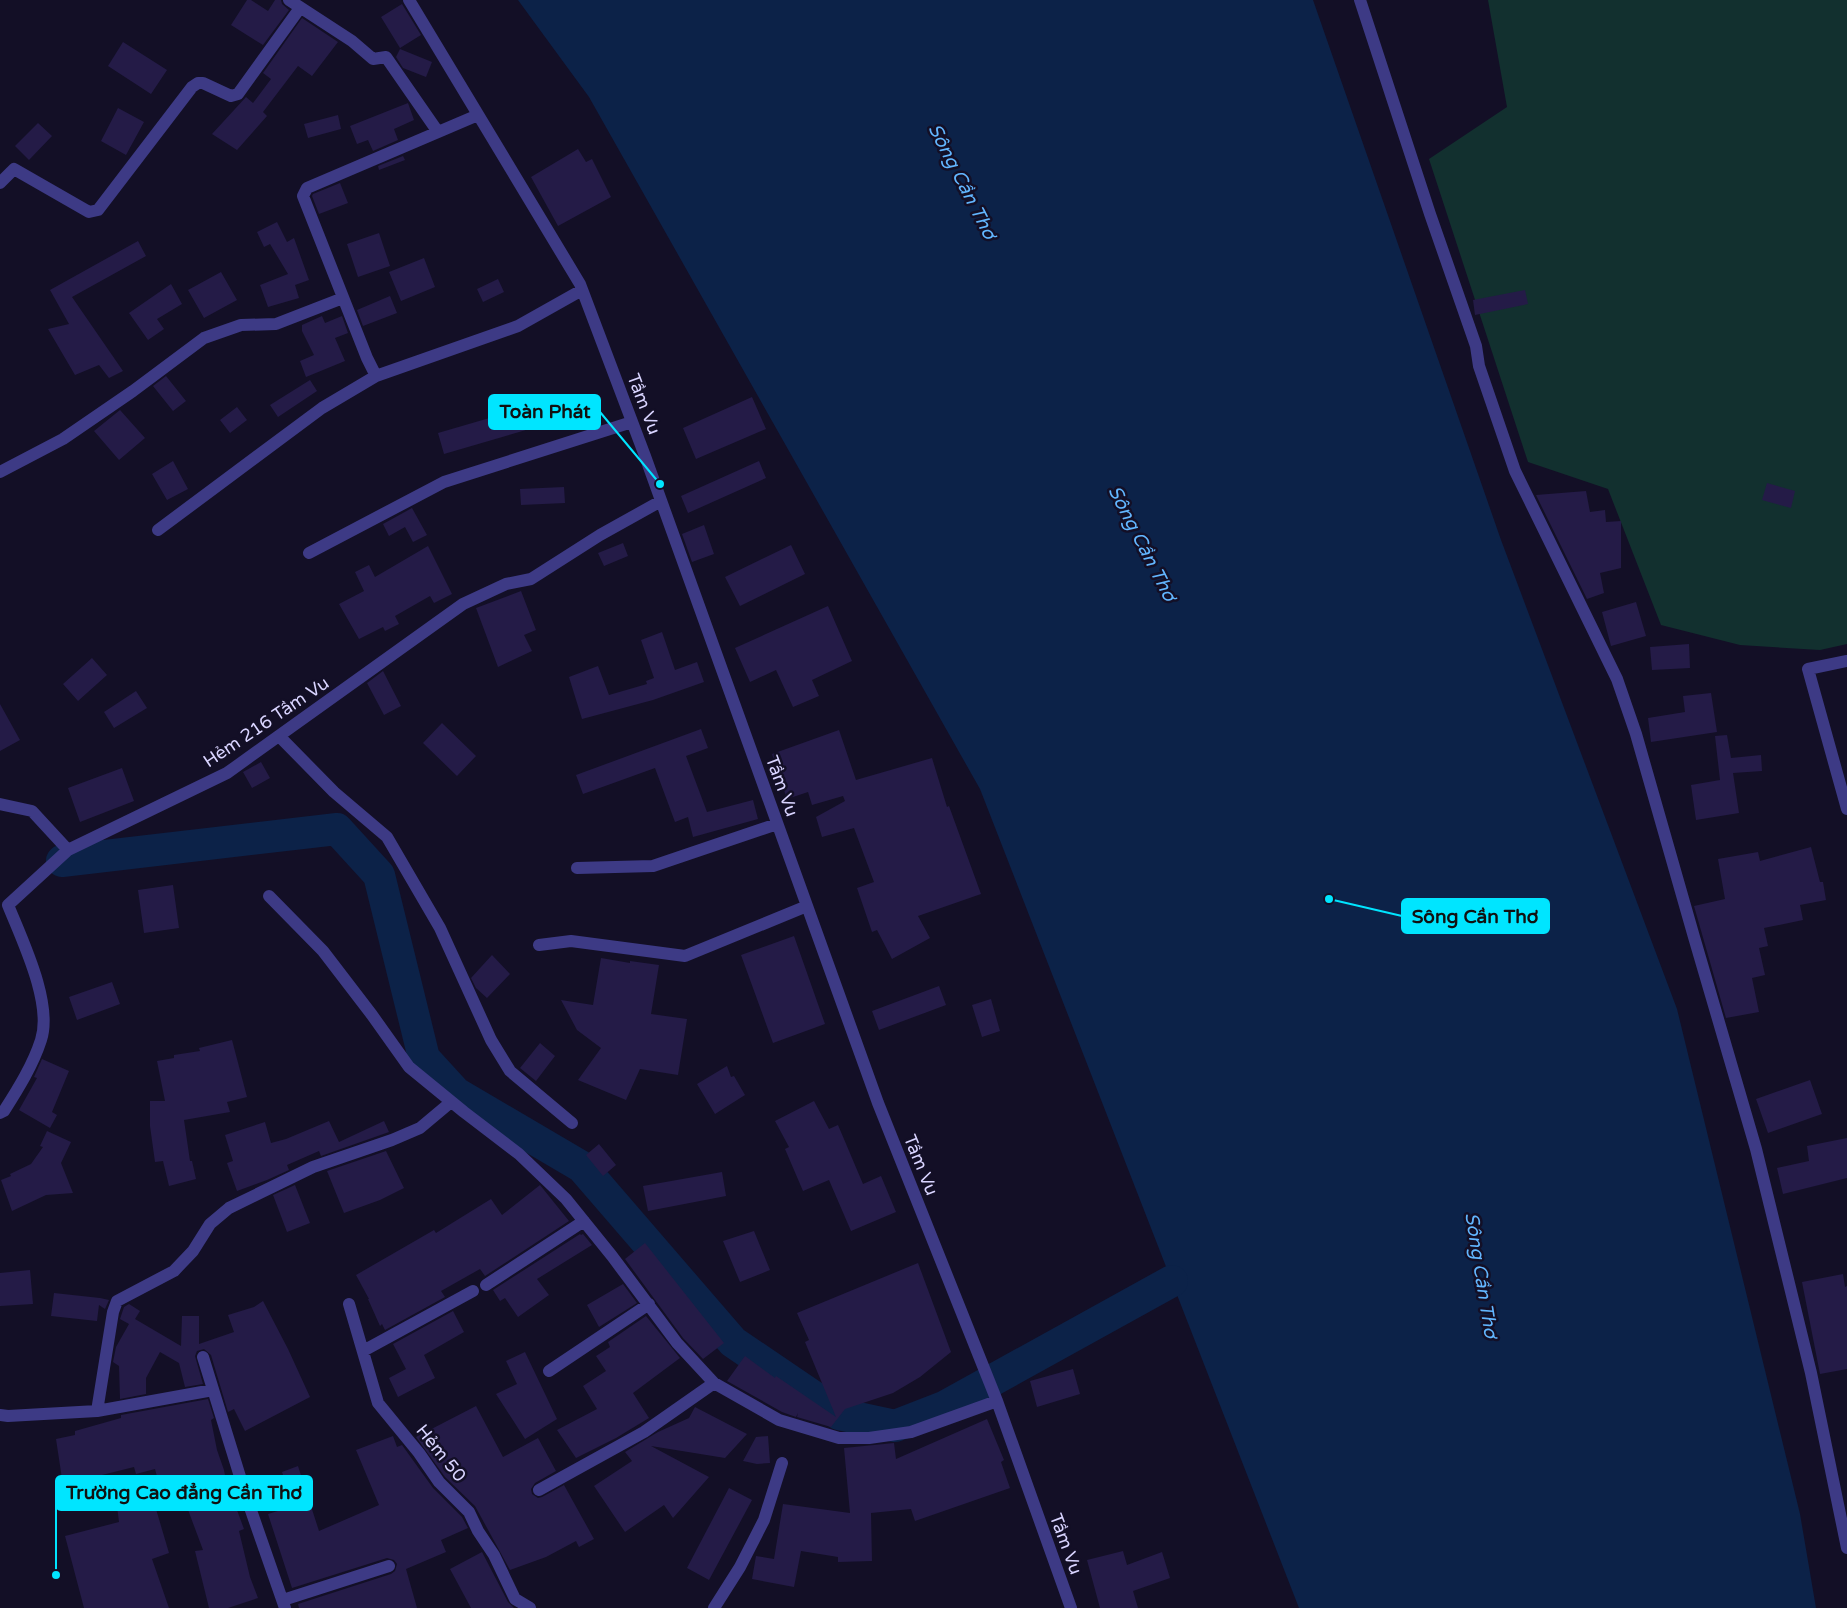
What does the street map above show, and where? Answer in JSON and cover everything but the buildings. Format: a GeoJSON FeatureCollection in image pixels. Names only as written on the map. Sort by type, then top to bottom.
{"type":"FeatureCollection","features":[{"type":"Feature","properties":{"kind":"street"},"geometry":{"type":"LineString","coordinates":[[289,0],[352,41],[373,59],[386,57],[438,132]]}},
{"type":"Feature","properties":{"kind":"street","name":"Tầm Vu"},"geometry":{"type":"LineString","coordinates":[[410,0],[582,290],[661,500],[878,1103],[997,1400],[1071,1608]]}},
{"type":"Feature","properties":{"kind":"street"},"geometry":{"type":"LineString","coordinates":[[1360,0],[1430,214],[1476,346],[1479,366],[1519,482],[1617,679],[1636,734],[1756,1149],[1811,1373],[1847,1548]]}},
{"type":"Feature","properties":{"kind":"street"},"geometry":{"type":"LineString","coordinates":[[0,183],[14,169],[89,212],[98,210],[192,87],[198,83],[231,96],[238,94],[300,8]]}},
{"type":"Feature","properties":{"kind":"street"},"geometry":{"type":"LineString","coordinates":[[376,376],[302,196],[307,188],[478,115]]}},
{"type":"Feature","properties":{"kind":"street"},"geometry":{"type":"LineString","coordinates":[[158,530],[322,408],[376,376],[518,326],[582,290]]}},
{"type":"Feature","properties":{"kind":"street"},"geometry":{"type":"LineString","coordinates":[[0,472],[63,439],[133,391],[204,338],[241,325],[276,324],[343,298]]}},
{"type":"Feature","properties":{"kind":"street"},"geometry":{"type":"LineString","coordinates":[[309,553],[444,482],[632,422]]}},
{"type":"Feature","properties":{"kind":"street","name":"Hẻm 216 Tầm Vu"},"geometry":{"type":"LineString","coordinates":[[0,1113],[4,1111],[22,1081],[42,1039],[43,1008],[36,975],[8,905],[68,850],[227,773],[463,604],[506,584],[531,579],[600,535],[661,500]]}},
{"type":"Feature","properties":{"kind":"street"},"geometry":{"type":"LineString","coordinates":[[1847,661],[1808,669],[1847,809]]}},
{"type":"Feature","properties":{"kind":"street"},"geometry":{"type":"LineString","coordinates":[[279,736],[334,792],[387,837],[440,928],[491,1040],[510,1071],[572,1123]]}},
{"type":"Feature","properties":{"kind":"street"},"geometry":{"type":"LineString","coordinates":[[0,804],[32,811],[68,850]]}},
{"type":"Feature","properties":{"kind":"street"},"geometry":{"type":"LineString","coordinates":[[577,868],[653,866],[777,824]]}},
{"type":"Feature","properties":{"kind":"street"},"geometry":{"type":"LineString","coordinates":[[269,896],[323,951],[409,1066],[519,1154],[566,1199],[649,1304],[677,1343],[714,1383],[779,1420],[839,1438],[869,1438],[911,1432],[997,1400]]}},
{"type":"Feature","properties":{"kind":"street"},"geometry":{"type":"LineString","coordinates":[[539,945],[571,941],[685,956],[807,906]]}},
{"type":"Feature","properties":{"kind":"street"},"geometry":{"type":"LineString","coordinates":[[97,1411],[113,1312],[118,1301],[174,1270],[193,1251],[210,1224],[229,1208],[313,1167],[392,1140],[420,1128],[452,1102]]}},
{"type":"Feature","properties":{"kind":"street"},"geometry":{"type":"LineString","coordinates":[[486,1285],[584,1221]]}},
{"type":"Feature","properties":{"kind":"street"},"geometry":{"type":"LineString","coordinates":[[363,1351],[473,1291]]}},
{"type":"Feature","properties":{"kind":"street","name":"Hẻm 50"},"geometry":{"type":"LineString","coordinates":[[350,1304],[378,1403],[419,1453],[439,1482],[469,1512],[478,1531],[494,1555],[515,1599],[530,1608]]}},
{"type":"Feature","properties":{"kind":"street"},"geometry":{"type":"LineString","coordinates":[[549,1371],[649,1304]]}},
{"type":"Feature","properties":{"kind":"street"},"geometry":{"type":"LineString","coordinates":[[202,1357],[246,1496],[284,1604],[389,1566]]}},
{"type":"Feature","properties":{"kind":"street"},"geometry":{"type":"LineString","coordinates":[[539,1490],[644,1432],[714,1383]]}},
{"type":"Feature","properties":{"kind":"street"},"geometry":{"type":"LineString","coordinates":[[0,1415],[97,1411],[213,1390]]}},
{"type":"Feature","properties":{"kind":"street"},"geometry":{"type":"LineString","coordinates":[[714,1608],[740,1567],[764,1520],[782,1463]]}},
{"type":"Feature","properties":{"kind":"green space"},"geometry":{"type":"Polygon","coordinates":[[[1488,0],[1847,0],[1847,644],[1820,650],[1740,645],[1661,625],[1608,489],[1528,462],[1429,159],[1507,107],[1488,0]]]}},
{"type":"Feature","properties":{"kind":"water","name":"Sông Cần Thơ"},"geometry":{"type":"Polygon","coordinates":[[[518,0],[1313,0],[1501,540],[1677,1009],[1800,1514],[1816,1608],[1299,1608],[980,789],[589,97],[518,0]]]}},
{"type":"Feature","properties":{"kind":"waterway"},"geometry":{"type":"LineString","coordinates":[[62,861],[337,829],[379,875],[424,1058],[456,1093],[582,1167],[733,1342],[839,1414],[895,1426],[944,1407],[1172,1281]]}},
{"type":"Feature","properties":{"kind":"place","name":"Toàn Phát"},"geometry":{"type":"Point","coordinates":[660,484]}},
{"type":"Feature","properties":{"kind":"place","name":"Sông Cần Thơ"},"geometry":{"type":"Point","coordinates":[1329,899]}},
{"type":"Feature","properties":{"kind":"place","name":"Trường Cao đẳng Cần Thơ"},"geometry":{"type":"Point","coordinates":[56,1575]}}]}
